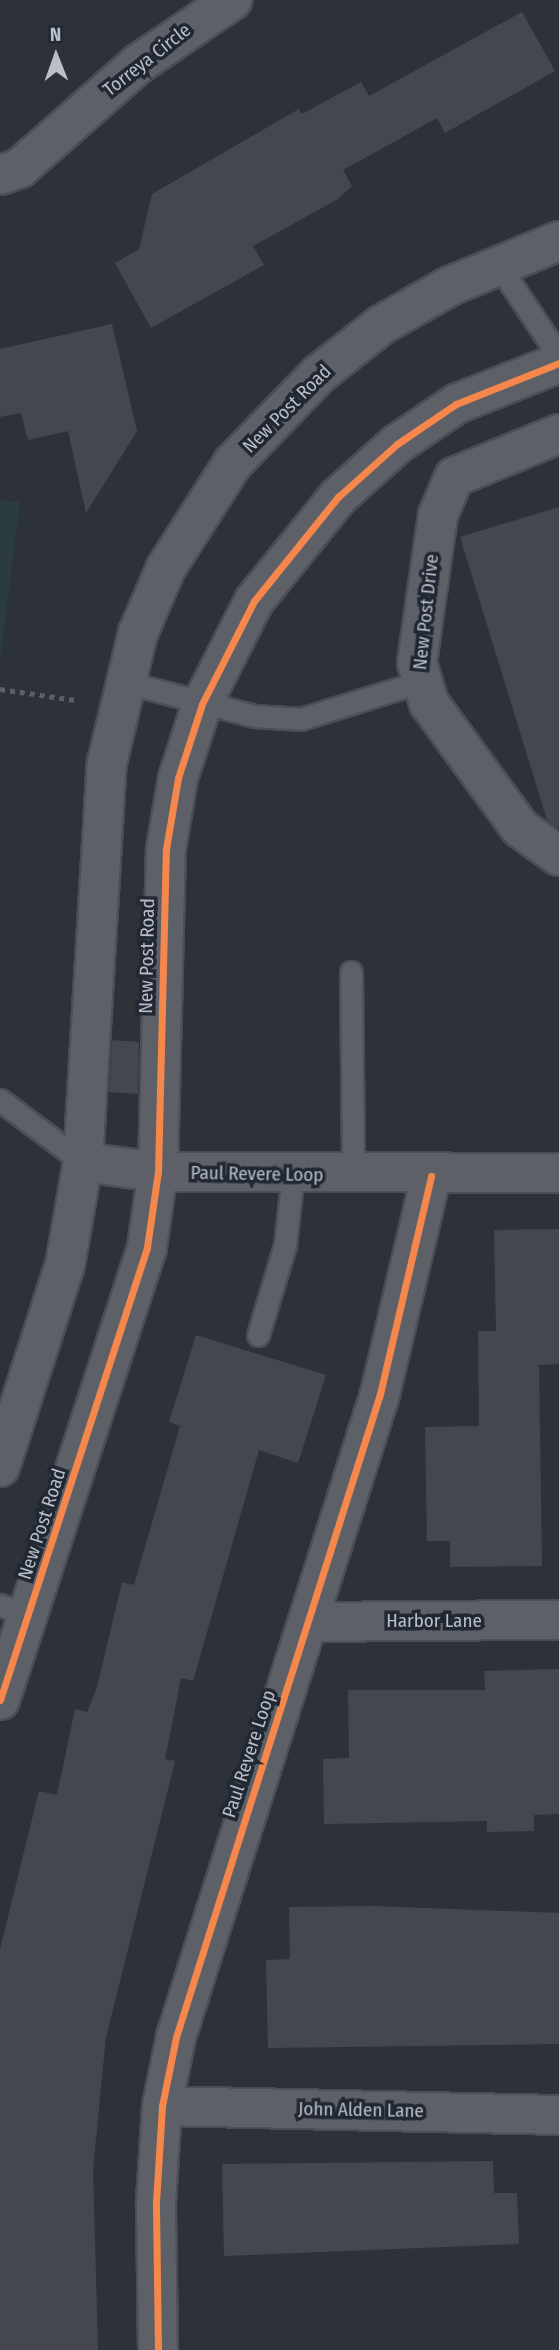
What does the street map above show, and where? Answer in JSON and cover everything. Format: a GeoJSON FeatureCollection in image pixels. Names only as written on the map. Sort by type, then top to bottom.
{"type":"FeatureCollection","features":[{"type":"Feature","properties":{"kind":"street","name":"Torreya Circle"},"geometry":{"type":"LineString","coordinates":[[0,175],[20,167],[208,6]]}},
{"type":"Feature","properties":{"kind":"street","name":"New Post Road"},"geometry":{"type":"LineString","coordinates":[[0,1467],[12,1393],[65,1265],[83,1163],[100,827],[121,696],[166,568],[197,513],[274,417],[381,325],[499,266],[559,241]]}},
{"type":"Feature","properties":{"kind":"street","name":"New Post Road"},"geometry":{"type":"LineString","coordinates":[[0,1700],[14,1610],[127,1318],[158,1172],[166,849],[178,778],[202,704],[254,601],[338,497],[397,444],[456,404],[559,363]]}},
{"type":"Feature","properties":{"kind":"street","name":"New Post Drive"},"geometry":{"type":"LineString","coordinates":[[559,434],[454,477],[438,515],[419,682],[520,828],[559,856]]}},
{"type":"Feature","properties":{"kind":"street","name":"Paul Revere Loop"},"geometry":{"type":"LineString","coordinates":[[83,1163],[158,1172],[431,1176],[559,1173]]}},
{"type":"Feature","properties":{"kind":"street","name":"Paul Revere Loop"},"geometry":{"type":"LineString","coordinates":[[158,2350],[162,2106],[201,1949],[380,1394],[431,1176]]}},
{"type":"Feature","properties":{"kind":"street","name":"Harbor Lane"},"geometry":{"type":"LineString","coordinates":[[308,1622],[559,1620]]}},
{"type":"Feature","properties":{"kind":"street","name":"John Alden Lane"},"geometry":{"type":"LineString","coordinates":[[162,2106],[559,2115]]}},
{"type":"Feature","properties":{"kind":"lane"},"geometry":{"type":"LineString","coordinates":[[499,266],[559,356]]}},
{"type":"Feature","properties":{"kind":"lane"},"geometry":{"type":"LineString","coordinates":[[121,696],[202,704],[301,719],[419,682]]}},
{"type":"Feature","properties":{"kind":"lane"},"geometry":{"type":"LineString","coordinates":[[351,972],[353,1175]]}},
{"type":"Feature","properties":{"kind":"lane"},"geometry":{"type":"LineString","coordinates":[[0,1100],[83,1163]]}},
{"type":"Feature","properties":{"kind":"lane"},"geometry":{"type":"LineString","coordinates":[[258,1335],[285,1245],[293,1174]]}},
{"type":"Feature","properties":{"kind":"path"},"geometry":{"type":"LineString","coordinates":[[0,689],[121,696]]}},
{"type":"Feature","properties":{"kind":"shaded area"},"geometry":{"type":"Polygon","coordinates":[[[0,500],[20,502],[0,663],[0,500]]]}},
{"type":"Feature","properties":{"kind":"building"},"geometry":{"type":"Polygon","coordinates":[[[522,12],[555,71],[445,133],[437,118],[343,170],[352,186],[338,199],[253,246],[264,265],[151,328],[115,263],[139,249],[152,194],[299,109],[302,114],[361,82],[369,96],[522,12]]]}},
{"type":"Feature","properties":{"kind":"building"},"geometry":{"type":"Polygon","coordinates":[[[112,324],[137,431],[86,513],[68,431],[28,440],[21,413],[0,417],[0,349],[112,324]]]}},
{"type":"Feature","properties":{"kind":"building"},"geometry":{"type":"Polygon","coordinates":[[[559,507],[559,826],[556,827],[547,820],[460,537],[559,507]]]}},
{"type":"Feature","properties":{"kind":"building"},"geometry":{"type":"Polygon","coordinates":[[[112,1040],[139,1042],[138,1094],[109,1092],[112,1040]]]}},
{"type":"Feature","properties":{"kind":"building"},"geometry":{"type":"Polygon","coordinates":[[[559,1229],[559,1364],[539,1365],[542,1566],[450,1567],[450,1541],[427,1541],[425,1427],[479,1426],[478,1331],[496,1331],[494,1230],[559,1229]]]}},
{"type":"Feature","properties":{"kind":"building"},"geometry":{"type":"Polygon","coordinates":[[[196,1335],[326,1375],[298,1463],[259,1450],[193,1681],[181,1678],[165,1759],[175,1761],[106,2037],[93,2169],[98,2350],[0,2350],[0,1949],[39,1791],[57,1795],[75,1709],[87,1712],[97,1687],[122,1582],[134,1585],[180,1426],[169,1422],[196,1335]]]}},
{"type":"Feature","properties":{"kind":"building"},"geometry":{"type":"Polygon","coordinates":[[[559,1669],[559,1814],[534,1815],[534,1831],[487,1832],[487,1821],[324,1824],[323,1759],[349,1758],[348,1690],[485,1690],[484,1671],[559,1669]]]}},
{"type":"Feature","properties":{"kind":"building"},"geometry":{"type":"Polygon","coordinates":[[[373,1906],[559,1913],[559,2044],[268,2048],[266,1960],[290,1959],[289,1907],[373,1906]]]}},
{"type":"Feature","properties":{"kind":"building"},"geometry":{"type":"Polygon","coordinates":[[[493,2161],[494,2193],[517,2193],[519,2244],[224,2256],[222,2164],[493,2161]]]}},
{"type":"Feature","properties":{"kind":"cycle path"},"geometry":{"type":"LineString","coordinates":[[0,1700],[147,1247],[158,1172],[166,849],[178,778],[202,704],[254,601],[338,497],[397,444],[456,404],[559,363]]}},
{"type":"Feature","properties":{"kind":"cycle path"},"geometry":{"type":"LineString","coordinates":[[158,2350],[156,2202],[162,2106],[176,2037],[380,1394],[431,1176]]}}]}
